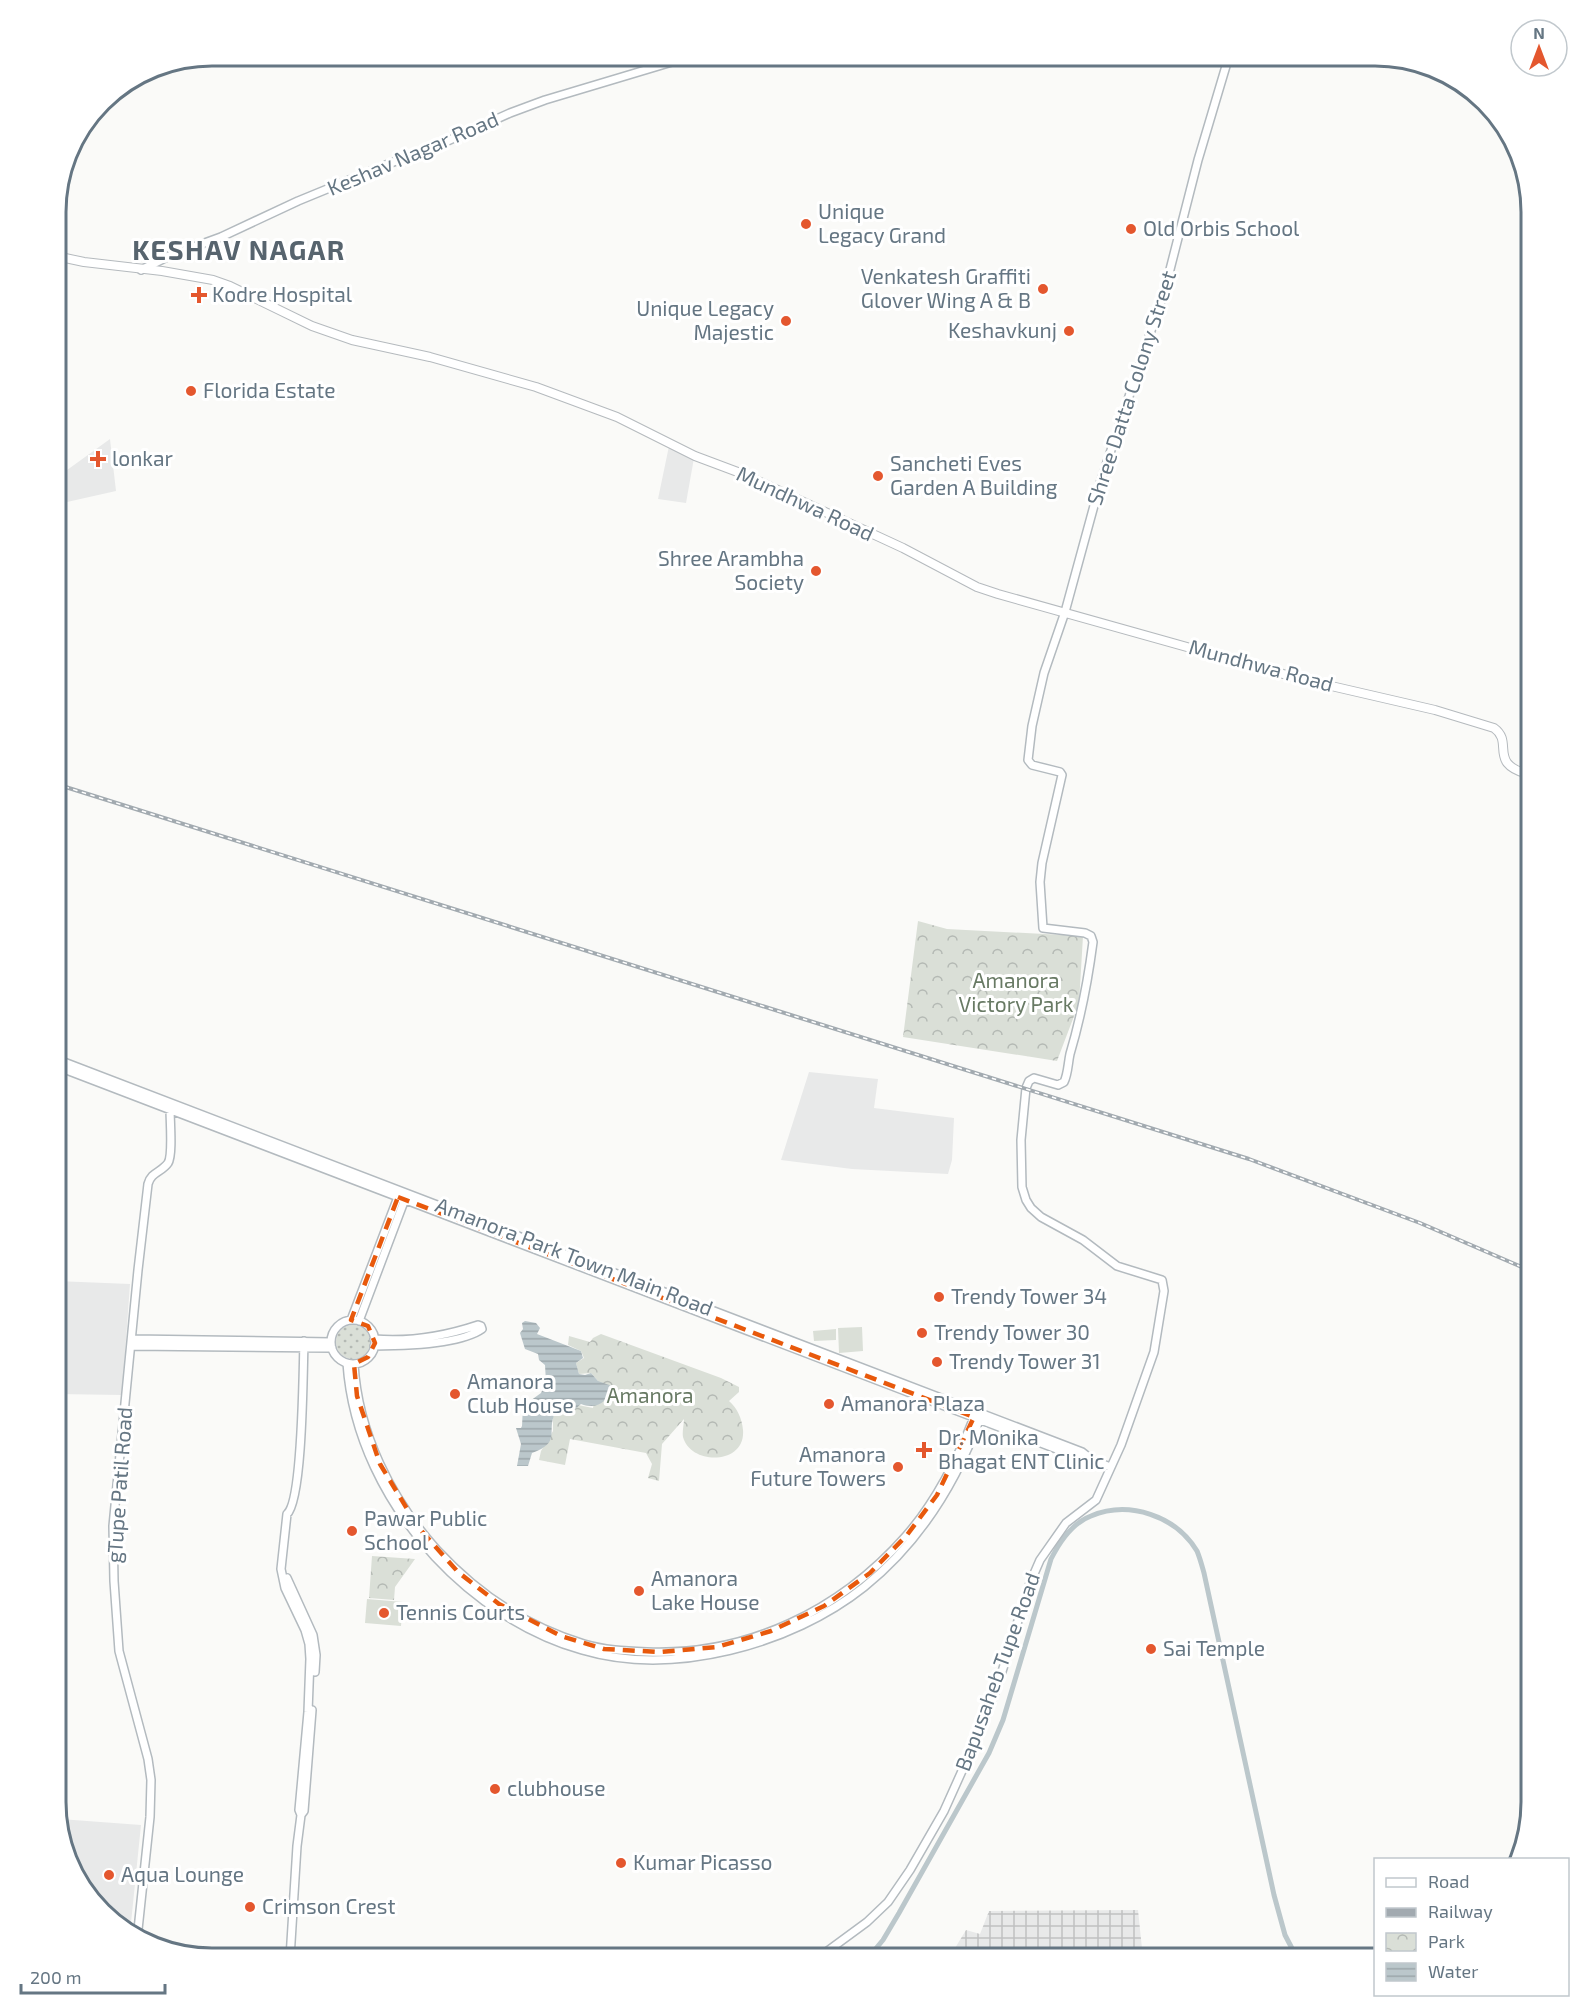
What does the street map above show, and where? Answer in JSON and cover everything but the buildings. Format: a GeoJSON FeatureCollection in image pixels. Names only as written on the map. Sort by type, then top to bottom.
{"type":"FeatureCollection","features":[{"type":"Feature","properties":{"kind":"main road","name":"Mundhwa Road"},"geometry":{"type":"LineString","coordinates":[[66,258],[213,280],[312,326],[352,340],[430,357],[536,387],[617,417],[695,456],[743,474],[903,548],[977,587],[1300,679],[1435,710],[1494,728],[1501,735],[1504,760],[1510,767],[1521,772]]}},
{"type":"Feature","properties":{"kind":"street","name":"Keshav Nagar Road"},"geometry":{"type":"LineString","coordinates":[[141,270],[169,256],[221,237],[298,201],[432,148],[519,110],[659,66]]}},
{"type":"Feature","properties":{"kind":"street","name":"Shree Datta Colony Street"},"geometry":{"type":"LineString","coordinates":[[1110,1467],[1121,1445],[1154,1352],[1159,1334],[1164,1284],[1158,1278],[1117,1266],[1083,1240],[1054,1226],[1031,1208],[1022,1190],[1021,1129],[1026,1088],[1029,1080],[1034,1078],[1058,1084],[1064,1082],[1066,1078],[1084,1004],[1093,942],[1085,933],[1043,928],[1040,882],[1042,863],[1062,775],[1060,772],[1028,762],[1039,694],[1065,612],[1101,480],[1165,289],[1193,177],[1226,66]]}},
{"type":"Feature","properties":{"kind":"street","name":"Amanora Park Town Main Road"},"geometry":{"type":"LineString","coordinates":[[66,1063],[1047,1442],[1082,1452],[1091,1459],[1110,1467]]}},
{"type":"Feature","properties":{"kind":"street","name":"Amanora Park Town Main Road"},"geometry":{"type":"LineString","coordinates":[[66,1070],[978,1415]]}},
{"type":"Feature","properties":{"kind":"street","name":"gTupe Patil Road"},"geometry":{"type":"LineString","coordinates":[[138,1928],[150,1817],[151,1780],[148,1759],[119,1651],[113,1555],[115,1497],[148,1184],[152,1175],[170,1160],[170,1109]]}},
{"type":"Feature","properties":{"kind":"street"},"geometry":{"type":"LineString","coordinates":[[351,1320],[401,1198]]}},
{"type":"Feature","properties":{"kind":"street"},"geometry":{"type":"LineString","coordinates":[[359,1321],[401,1198]]}},
{"type":"Feature","properties":{"kind":"street"},"geometry":{"type":"LineString","coordinates":[[351,1320],[368,1326],[374,1342],[368,1357],[350,1363],[337,1357],[331,1345],[332,1334],[337,1327],[351,1320]]}},
{"type":"Feature","properties":{"kind":"street"},"geometry":{"type":"LineString","coordinates":[[478,1325],[482,1329],[441,1341],[374,1342],[440,1335],[478,1325]]}},
{"type":"Feature","properties":{"kind":"street"},"geometry":{"type":"LineString","coordinates":[[131,1343],[331,1345]]}},
{"type":"Feature","properties":{"kind":"street"},"geometry":{"type":"LineString","coordinates":[[291,1948],[297,1850],[301,1815],[304,1811],[303,1786],[316,1655],[313,1635],[300,1613],[285,1569],[285,1554],[292,1514],[290,1511],[300,1450],[304,1344]]}},
{"type":"Feature","properties":{"kind":"street"},"geometry":{"type":"LineString","coordinates":[[350,1363],[369,1437],[387,1479],[418,1527],[452,1565],[479,1590],[521,1617],[584,1644],[625,1651],[684,1652],[717,1647],[772,1634],[827,1612],[864,1587],[912,1539],[942,1498],[962,1461],[978,1415]]}},
{"type":"Feature","properties":{"kind":"street","name":"Bapusaheb Tupe Road"},"geometry":{"type":"LineString","coordinates":[[833,1948],[867,1922],[888,1902],[945,1811],[984,1722],[1029,1583],[1040,1560],[1066,1523],[1096,1500],[1110,1467]]}},
{"type":"Feature","properties":{"kind":"highlighted area"},"geometry":{"type":"Polygon","coordinates":[[[398,1197],[974,1417],[937,1495],[907,1535],[870,1573],[824,1606],[771,1631],[717,1647],[660,1652],[604,1649],[561,1636],[499,1604],[458,1572],[418,1527],[380,1464],[357,1396],[354,1364],[368,1357],[375,1343],[368,1326],[351,1320],[398,1197]]]}},
{"type":"Feature","properties":{"kind":"shaded area","name":"lonkar"},"geometry":{"type":"Polygon","coordinates":[[[110,439],[116,491],[67,502],[66,471],[110,439]]]}},
{"type":"Feature","properties":{"kind":"shaded area"},"geometry":{"type":"Polygon","coordinates":[[[669,446],[694,458],[686,503],[658,499],[669,446]]]}},
{"type":"Feature","properties":{"kind":"shaded area"},"geometry":{"type":"Polygon","coordinates":[[[809,1072],[878,1079],[874,1108],[954,1118],[952,1160],[948,1174],[852,1169],[781,1160],[809,1072]]]}},
{"type":"Feature","properties":{"kind":"shaded area"},"geometry":{"type":"Polygon","coordinates":[[[66,1281],[130,1284],[122,1395],[66,1394],[66,1281]]]}},
{"type":"Feature","properties":{"kind":"shaded area"},"geometry":{"type":"Polygon","coordinates":[[[67,1820],[141,1825],[131,1923],[102,1898],[85,1875],[71,1840],[67,1820]]]}},
{"type":"Feature","properties":{"kind":"shaded area"},"geometry":{"type":"Polygon","coordinates":[[[1138,1910],[1142,1948],[955,1948],[966,1930],[980,1934],[989,1911],[1138,1910]]]}},
{"type":"Feature","properties":{"kind":"green space","name":"Amanora Victory Park"},"geometry":{"type":"Polygon","coordinates":[[[918,921],[947,929],[1083,936],[1079,1003],[1057,1061],[903,1037],[918,921]]]}},
{"type":"Feature","properties":{"kind":"green space"},"geometry":{"type":"Polygon","coordinates":[[[353,1325],[365,1330],[370,1342],[365,1354],[353,1359],[341,1354],[336,1342],[341,1330],[353,1325]]]}},
{"type":"Feature","properties":{"kind":"green space"},"geometry":{"type":"Polygon","coordinates":[[[862,1327],[863,1351],[839,1353],[838,1328],[862,1327]]]}},
{"type":"Feature","properties":{"kind":"green space"},"geometry":{"type":"Polygon","coordinates":[[[836,1329],[836,1340],[814,1341],[813,1331],[836,1329]]]}},
{"type":"Feature","properties":{"kind":"green space","name":"Amanora"},"geometry":{"type":"Polygon","coordinates":[[[601,1334],[721,1378],[739,1387],[739,1392],[729,1401],[739,1414],[743,1430],[742,1442],[736,1450],[717,1458],[696,1453],[683,1437],[684,1419],[662,1444],[659,1481],[648,1478],[652,1464],[646,1453],[570,1439],[565,1465],[539,1460],[541,1451],[553,1431],[553,1417],[558,1411],[574,1410],[578,1405],[593,1408],[598,1381],[591,1373],[579,1374],[576,1363],[584,1358],[581,1351],[568,1345],[569,1336],[590,1342],[601,1334]]]}},
{"type":"Feature","properties":{"kind":"green space"},"geometry":{"type":"Polygon","coordinates":[[[372,1556],[415,1559],[395,1587],[394,1600],[369,1598],[372,1556]]]}},
{"type":"Feature","properties":{"kind":"green space","name":"Tennis Courts"},"geometry":{"type":"Polygon","coordinates":[[[367,1599],[403,1602],[401,1626],[365,1623],[367,1599]]]}},
{"type":"Feature","properties":{"kind":"water"},"geometry":{"type":"Polygon","coordinates":[[[525,1321],[536,1323],[540,1328],[537,1334],[581,1351],[583,1358],[576,1363],[579,1374],[591,1373],[598,1381],[612,1386],[604,1400],[597,1405],[581,1404],[574,1410],[562,1410],[555,1413],[550,1441],[532,1453],[528,1466],[517,1466],[521,1444],[516,1428],[522,1426],[523,1406],[541,1393],[546,1382],[545,1365],[539,1360],[538,1354],[525,1349],[520,1333],[523,1329],[522,1323],[525,1321]]]}},
{"type":"Feature","properties":{"kind":"waterway"},"geometry":{"type":"LineString","coordinates":[[876,1948],[899,1913],[989,1753],[1003,1720],[1051,1559],[1067,1533],[1078,1523],[1106,1511],[1121,1510],[1150,1514],[1164,1520],[1188,1539],[1197,1551],[1204,1573],[1274,1895],[1285,1935],[1292,1948]]}},
{"type":"Feature","properties":{"kind":"railway"},"geometry":{"type":"LineString","coordinates":[[66,787],[1249,1159],[1420,1223],[1521,1267]]}},
{"type":"Feature","properties":{"kind":"place","name":"Unique Legacy Grand"},"geometry":{"type":"Point","coordinates":[806,224]}},
{"type":"Feature","properties":{"kind":"place","name":"Old Orbis School"},"geometry":{"type":"Point","coordinates":[1131,229]}},
{"type":"Feature","properties":{"kind":"place","name":"Venkatesh Graffiti Glover Wing A & B"},"geometry":{"type":"Point","coordinates":[1043,289]}},
{"type":"Feature","properties":{"kind":"place","name":"Kodre Hospital"},"geometry":{"type":"Point","coordinates":[199,295]}},
{"type":"Feature","properties":{"kind":"place","name":"Unique Legacy Majestic"},"geometry":{"type":"Point","coordinates":[786,321]}},
{"type":"Feature","properties":{"kind":"place","name":"Keshavkunj"},"geometry":{"type":"Point","coordinates":[1069,331]}},
{"type":"Feature","properties":{"kind":"place","name":"Florida Estate"},"geometry":{"type":"Point","coordinates":[191,391]}},
{"type":"Feature","properties":{"kind":"place","name":"lonkar"},"geometry":{"type":"Point","coordinates":[98,459]}},
{"type":"Feature","properties":{"kind":"place","name":"Sancheti Eves Garden A Building"},"geometry":{"type":"Point","coordinates":[878,476]}},
{"type":"Feature","properties":{"kind":"place","name":"Shree Arambha Society"},"geometry":{"type":"Point","coordinates":[816,571]}},
{"type":"Feature","properties":{"kind":"place","name":"Trendy Tower 34"},"geometry":{"type":"Point","coordinates":[939,1297]}},
{"type":"Feature","properties":{"kind":"place","name":"Trendy Tower 30"},"geometry":{"type":"Point","coordinates":[922,1333]}},
{"type":"Feature","properties":{"kind":"place","name":"Trendy Tower 31"},"geometry":{"type":"Point","coordinates":[937,1362]}},
{"type":"Feature","properties":{"kind":"place","name":"Amanora Club House"},"geometry":{"type":"Point","coordinates":[455,1394]}},
{"type":"Feature","properties":{"kind":"place","name":"Amanora Plaza"},"geometry":{"type":"Point","coordinates":[829,1404]}},
{"type":"Feature","properties":{"kind":"place","name":"Dr. Monika Bhagat ENT Clinic"},"geometry":{"type":"Point","coordinates":[924,1450]}},
{"type":"Feature","properties":{"kind":"place","name":"Amanora Future Towers"},"geometry":{"type":"Point","coordinates":[898,1467]}},
{"type":"Feature","properties":{"kind":"place","name":"Pawar Public School"},"geometry":{"type":"Point","coordinates":[352,1531]}},
{"type":"Feature","properties":{"kind":"place","name":"Amanora Lake House"},"geometry":{"type":"Point","coordinates":[639,1591]}},
{"type":"Feature","properties":{"kind":"place","name":"Tennis Courts"},"geometry":{"type":"Point","coordinates":[384,1613]}},
{"type":"Feature","properties":{"kind":"place","name":"Sai Temple"},"geometry":{"type":"Point","coordinates":[1151,1649]}},
{"type":"Feature","properties":{"kind":"place","name":"clubhouse"},"geometry":{"type":"Point","coordinates":[495,1789]}},
{"type":"Feature","properties":{"kind":"place","name":"Kumar Picasso"},"geometry":{"type":"Point","coordinates":[621,1863]}},
{"type":"Feature","properties":{"kind":"place","name":"Aqua Lounge"},"geometry":{"type":"Point","coordinates":[109,1875]}},
{"type":"Feature","properties":{"kind":"place","name":"Crimson Crest"},"geometry":{"type":"Point","coordinates":[250,1907]}},
{"type":"Feature","properties":{"kind":"district","name":"KESHAV NAGAR"},"geometry":{"type":"Point","coordinates":[239,251]}}]}
